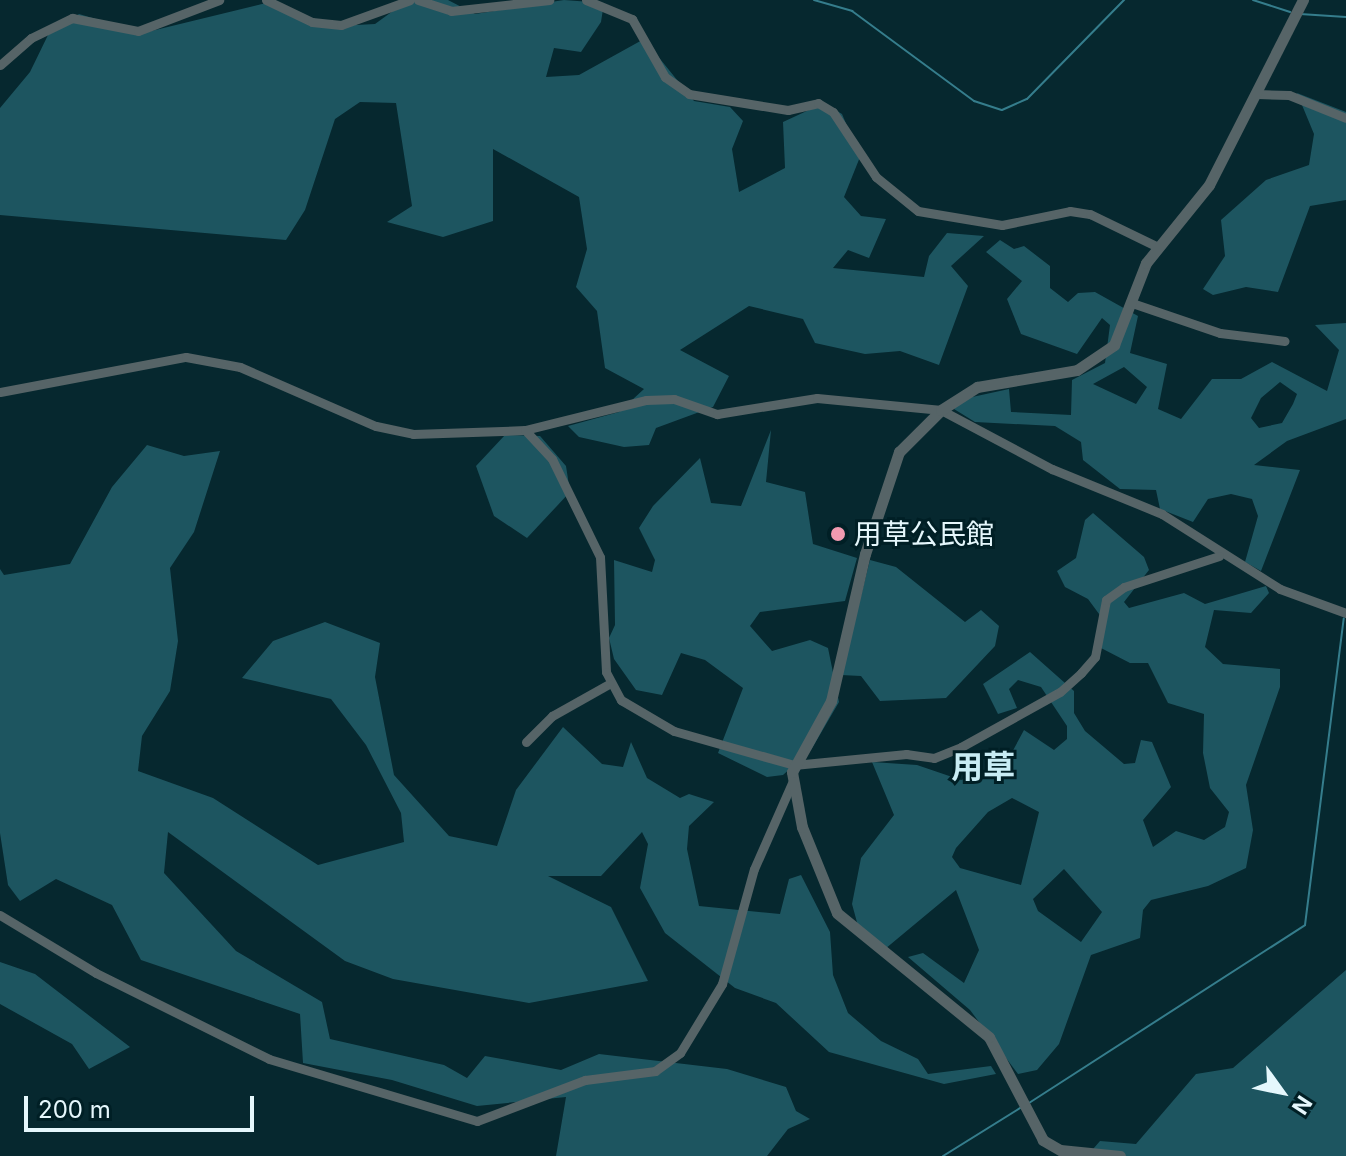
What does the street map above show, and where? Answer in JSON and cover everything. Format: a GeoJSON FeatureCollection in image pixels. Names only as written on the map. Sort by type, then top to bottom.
{"type":"FeatureCollection","features":[{"type":"Feature","properties":{"kind":"street"},"geometry":{"type":"LineString","coordinates":[[0,65],[31,38],[72,18],[138,31],[219,0]]}},
{"type":"Feature","properties":{"kind":"street"},"geometry":{"type":"LineString","coordinates":[[266,0],[312,22],[341,25],[410,0]]}},
{"type":"Feature","properties":{"kind":"street"},"geometry":{"type":"LineString","coordinates":[[418,0],[451,11],[549,0]]}},
{"type":"Feature","properties":{"kind":"street"},"geometry":{"type":"LineString","coordinates":[[586,0],[632,19],[665,77],[689,94],[788,110],[818,103],[833,112],[876,177],[918,211],[1002,225],[1070,211],[1090,214],[1156,246]]}},
{"type":"Feature","properties":{"kind":"street"},"geometry":{"type":"LineString","coordinates":[[0,915],[96,973],[269,1059],[477,1121],[585,1080],[655,1071],[680,1053],[722,984],[750,881],[792,783],[794,765],[831,701],[885,483],[899,452],[941,410],[977,387],[1077,370],[1098,359],[1114,345],[1156,246],[1209,185],[1303,0]]}},
{"type":"Feature","properties":{"kind":"street"},"geometry":{"type":"LineString","coordinates":[[1257,94],[1289,95],[1346,118]]}},
{"type":"Feature","properties":{"kind":"street"},"geometry":{"type":"LineString","coordinates":[[1132,303],[1220,333],[1285,341]]}},
{"type":"Feature","properties":{"kind":"street"},"geometry":{"type":"LineString","coordinates":[[0,392],[186,357],[240,367],[393,432],[525,430],[646,400],[674,399],[717,414],[817,398],[941,410],[1052,469],[1162,514],[1219,556],[1280,589],[1346,613]]}},
{"type":"Feature","properties":{"kind":"street"},"geometry":{"type":"LineString","coordinates":[[525,430],[552,459],[600,557],[609,684],[621,700],[658,724],[794,765],[906,754],[934,758],[961,747],[1060,692],[1081,673],[1095,657],[1106,600],[1124,587],[1219,556]]}},
{"type":"Feature","properties":{"kind":"street"},"geometry":{"type":"LineString","coordinates":[[526,742],[552,716],[609,684]]}},
{"type":"Feature","properties":{"kind":"street"},"geometry":{"type":"LineString","coordinates":[[792,783],[817,873],[837,913],[989,1037],[1033,1126],[1058,1153],[1120,1156]]}},
{"type":"Feature","properties":{"kind":"shaded area"},"geometry":{"type":"Polygon","coordinates":[[[408,0],[448,0],[475,14],[564,0],[604,3],[601,22],[581,52],[554,48],[546,77],[579,75],[644,39],[694,101],[730,107],[743,121],[732,149],[739,192],[785,168],[783,122],[824,103],[842,114],[860,157],[844,197],[861,216],[886,219],[869,258],[848,250],[833,268],[924,277],[929,256],[947,233],[984,236],[951,266],[968,286],[939,365],[900,351],[865,354],[815,343],[803,319],[749,306],[680,350],[729,376],[713,407],[656,428],[649,445],[624,447],[579,437],[568,426],[619,412],[644,389],[605,368],[597,311],[576,287],[587,249],[579,197],[493,149],[493,221],[443,237],[387,222],[412,206],[396,103],[360,102],[335,119],[305,210],[286,240],[0,215],[0,108],[30,72],[48,35],[79,14],[143,33],[266,3],[318,27],[375,24],[408,0]]]}},
{"type":"Feature","properties":{"kind":"shaded area"},"geometry":{"type":"Polygon","coordinates":[[[1297,93],[1346,112],[1346,200],[1310,206],[1278,292],[1246,287],[1213,295],[1203,289],[1225,256],[1221,220],[1266,180],[1309,165],[1314,134],[1297,93]]]}},
{"type":"Feature","properties":{"kind":"shaded area"},"geometry":{"type":"Polygon","coordinates":[[[1000,240],[1014,249],[1024,246],[1050,266],[1050,288],[1068,302],[1078,293],[1095,292],[1138,316],[1130,353],[1167,364],[1158,409],[1181,419],[1212,379],[1241,379],[1272,362],[1327,391],[1339,350],[1315,325],[1346,323],[1346,419],[1287,441],[1254,465],[1300,470],[1261,571],[1245,562],[1258,516],[1252,499],[1231,494],[1208,499],[1193,522],[1160,509],[1156,490],[1120,489],[1083,460],[1081,442],[1055,426],[975,422],[954,409],[963,399],[1009,389],[1011,412],[1071,415],[1072,380],[1105,363],[1110,325],[1102,318],[1077,354],[1021,334],[1007,299],[1022,281],[986,252],[1000,240]],[[1124,367],[1093,384],[1136,404],[1147,387],[1124,367]],[[1280,382],[1261,398],[1251,418],[1259,428],[1282,423],[1293,404],[1297,394],[1280,382]]]}},
{"type":"Feature","properties":{"kind":"shaded area"},"geometry":{"type":"Polygon","coordinates":[[[771,430],[766,482],[805,492],[813,544],[857,558],[845,601],[760,612],[750,626],[772,651],[810,640],[828,648],[839,702],[811,750],[783,775],[767,777],[718,753],[743,688],[705,660],[681,653],[662,695],[636,690],[614,659],[609,638],[615,625],[614,560],[652,572],[655,560],[639,528],[653,506],[700,458],[711,503],[741,506],[771,430]]]}},
{"type":"Feature","properties":{"kind":"shaded area"},"geometry":{"type":"Polygon","coordinates":[[[505,435],[540,436],[566,466],[570,492],[527,538],[494,516],[476,466],[505,435]]]}},
{"type":"Feature","properties":{"kind":"shaded area"},"geometry":{"type":"Polygon","coordinates":[[[147,445],[184,456],[220,451],[194,532],[170,568],[178,641],[170,691],[142,736],[138,771],[213,798],[318,865],[404,842],[401,813],[366,745],[331,699],[242,678],[273,641],[325,622],[380,643],[375,677],[394,775],[449,836],[497,846],[516,790],[563,727],[602,764],[623,767],[631,742],[647,778],[680,798],[689,794],[714,802],[689,826],[687,849],[699,906],[780,914],[789,879],[801,875],[830,932],[833,975],[848,1013],[881,1041],[918,1059],[928,1074],[991,1066],[996,1074],[944,1084],[829,1052],[776,1003],[735,988],[665,933],[640,888],[648,844],[642,832],[601,876],[548,876],[611,907],[648,981],[529,1003],[393,979],[345,961],[168,832],[164,873],[236,951],[322,1002],[330,1039],[444,1065],[467,1078],[485,1056],[561,1070],[599,1054],[727,1069],[786,1087],[796,1111],[810,1119],[788,1129],[767,1156],[556,1156],[566,1097],[477,1106],[392,1080],[303,1063],[300,1014],[141,960],[112,905],[56,879],[20,901],[8,885],[0,833],[0,569],[4,575],[70,564],[112,487],[147,445]]]}},
{"type":"Feature","properties":{"kind":"shaded area"},"geometry":{"type":"Polygon","coordinates":[[[1093,513],[1144,557],[1149,570],[1124,602],[1129,608],[1184,593],[1205,604],[1266,586],[1269,593],[1251,613],[1214,610],[1205,647],[1223,664],[1280,669],[1280,687],[1246,785],[1253,830],[1246,868],[1208,886],[1151,900],[1143,910],[1140,938],[1091,955],[1059,1044],[1037,1070],[1018,1074],[970,1010],[908,957],[923,953],[964,983],[979,950],[956,890],[885,949],[858,926],[852,904],[861,858],[894,815],[872,762],[917,765],[961,780],[1003,769],[1024,730],[1054,750],[1067,739],[1067,726],[1041,687],[1018,680],[1009,689],[1017,708],[998,714],[983,684],[1030,652],[1074,691],[1074,713],[1085,731],[1124,764],[1135,763],[1141,740],[1152,742],[1171,787],[1143,820],[1153,847],[1176,831],[1204,840],[1225,827],[1229,812],[1210,788],[1203,753],[1204,714],[1168,703],[1148,663],[1130,663],[1101,648],[1102,618],[1088,599],[1065,587],[1057,571],[1076,558],[1085,520],[1093,513]],[[1012,798],[988,812],[956,848],[952,857],[960,868],[1021,885],[1039,812],[1012,798]],[[1064,869],[1033,899],[1038,911],[1081,942],[1102,912],[1064,869]]]}},
{"type":"Feature","properties":{"kind":"shaded area"},"geometry":{"type":"Polygon","coordinates":[[[870,560],[896,567],[965,622],[981,610],[999,626],[995,646],[946,698],[880,701],[861,676],[841,675],[870,560]]]}},
{"type":"Feature","properties":{"kind":"shaded area"},"geometry":{"type":"Polygon","coordinates":[[[0,962],[35,974],[130,1047],[89,1069],[72,1044],[0,1004],[0,962]]]}},
{"type":"Feature","properties":{"kind":"shaded area"},"geometry":{"type":"Polygon","coordinates":[[[1346,970],[1346,1156],[1087,1156],[1100,1141],[1136,1144],[1196,1074],[1233,1068],[1346,970]]]}},
{"type":"Feature","properties":{"kind":"waterway"},"geometry":{"type":"LineString","coordinates":[[814,0],[852,11],[974,101],[1002,110],[1027,99],[1124,0]]}},
{"type":"Feature","properties":{"kind":"waterway"},"geometry":{"type":"LineString","coordinates":[[1253,0],[1290,12]]}},
{"type":"Feature","properties":{"kind":"waterway"},"geometry":{"type":"LineString","coordinates":[[1300,14],[1346,17]]}},
{"type":"Feature","properties":{"kind":"waterway"},"geometry":{"type":"LineString","coordinates":[[1029,1103],[1305,925],[1344,618]]}},
{"type":"Feature","properties":{"kind":"waterway"},"geometry":{"type":"LineString","coordinates":[[943,1156],[1020,1108]]}},
{"type":"Feature","properties":{"kind":"place","name":"用草公民館"},"geometry":{"type":"Point","coordinates":[838,534]}},
{"type":"Feature","properties":{"kind":"district","name":"用草"},"geometry":{"type":"Point","coordinates":[983,767]}}]}
